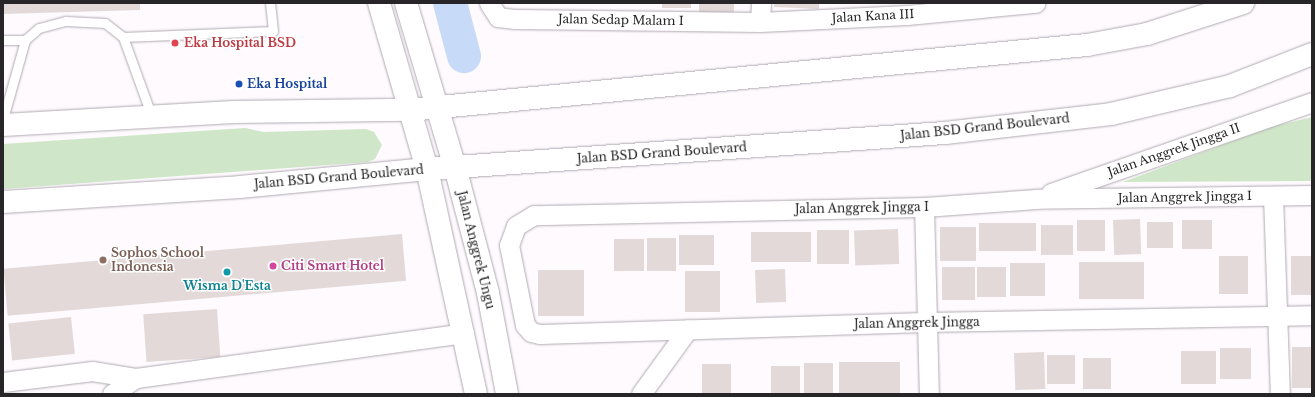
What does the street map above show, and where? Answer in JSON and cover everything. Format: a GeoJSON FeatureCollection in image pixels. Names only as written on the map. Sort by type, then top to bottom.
{"type":"FeatureCollection","features":[{"type":"Feature","properties":{"kind":"main road"},"geometry":{"type":"LineString","coordinates":[[379,3],[427,169],[464,333],[476,394]]}},
{"type":"Feature","properties":{"kind":"main road","name":"Jalan Anggrek Ungu"},"geometry":{"type":"LineString","coordinates":[[406,3],[455,167],[488,293],[507,394]]}},
{"type":"Feature","properties":{"kind":"main road"},"geometry":{"type":"LineString","coordinates":[[3,125],[234,112],[409,110],[1087,45],[1147,34],[1243,3]]}},
{"type":"Feature","properties":{"kind":"main road","name":"Jalan BSD Grand Boulevard"},"geometry":{"type":"LineString","coordinates":[[3,202],[240,187],[427,169],[945,133],[1111,114],[1230,86],[1312,54]]}},
{"type":"Feature","properties":{"kind":"street","name":"Jalan Sedap Malam I"},"geometry":{"type":"LineString","coordinates":[[489,3],[498,17],[760,22]]}},
{"type":"Feature","properties":{"kind":"street"},"geometry":{"type":"LineString","coordinates":[[760,22],[761,3]]}},
{"type":"Feature","properties":{"kind":"street","name":"Jalan Kana III"},"geometry":{"type":"LineString","coordinates":[[760,22],[907,9],[1029,3]]}},
{"type":"Feature","properties":{"kind":"street","name":"Jalan Anggrek Jingga II"},"geometry":{"type":"LineString","coordinates":[[1036,199],[1312,102]]}},
{"type":"Feature","properties":{"kind":"street","name":"Jalan Anggrek Jingga I"},"geometry":{"type":"LineString","coordinates":[[525,325],[510,245],[516,226],[534,215],[924,207],[1036,199],[1312,195]]}},
{"type":"Feature","properties":{"kind":"street"},"geometry":{"type":"LineString","coordinates":[[1273,196],[1276,316],[1280,394]]}},
{"type":"Feature","properties":{"kind":"street"},"geometry":{"type":"LineString","coordinates":[[924,207],[925,322],[929,394]]}},
{"type":"Feature","properties":{"kind":"street","name":"Jalan Anggrek Jingga"},"geometry":{"type":"LineString","coordinates":[[525,325],[531,332],[540,334],[925,322],[1312,315]]}},
{"type":"Feature","properties":{"kind":"street"},"geometry":{"type":"LineString","coordinates":[[641,394],[688,329]]}},
{"type":"Feature","properties":{"kind":"street"},"geometry":{"type":"LineString","coordinates":[[3,382],[92,371],[136,378],[464,333]]}},
{"type":"Feature","properties":{"kind":"street"},"geometry":{"type":"LineString","coordinates":[[112,394],[136,378]]}},
{"type":"Feature","properties":{"kind":"lane"},"geometry":{"type":"LineString","coordinates":[[123,37],[273,31],[270,3]]}},
{"type":"Feature","properties":{"kind":"lane"},"geometry":{"type":"LineString","coordinates":[[3,119],[25,40],[39,28],[66,21],[106,23],[123,37],[152,117]]}},
{"type":"Feature","properties":{"kind":"lane"},"geometry":{"type":"LineString","coordinates":[[3,40],[25,40]]}},
{"type":"Feature","properties":{"kind":"green space"},"geometry":{"type":"Polygon","coordinates":[[[1312,117],[1312,181],[1123,182],[1271,127],[1312,117]]]}},
{"type":"Feature","properties":{"kind":"green space"},"geometry":{"type":"Polygon","coordinates":[[[245,128],[264,132],[366,129],[374,132],[382,145],[375,159],[368,162],[3,189],[3,144],[245,128]]]}},
{"type":"Feature","properties":{"kind":"building"},"geometry":{"type":"Polygon","coordinates":[[[3,3],[140,3],[140,10],[3,14],[3,3]]]}},
{"type":"Feature","properties":{"kind":"building"},"geometry":{"type":"Polygon","coordinates":[[[662,3],[691,3],[691,8],[662,8],[662,3]]]}},
{"type":"Feature","properties":{"kind":"building"},"geometry":{"type":"Polygon","coordinates":[[[699,3],[734,3],[734,15],[699,15],[699,3]]]}},
{"type":"Feature","properties":{"kind":"building"},"geometry":{"type":"Polygon","coordinates":[[[774,3],[819,3],[819,9],[774,7],[774,3]]]}},
{"type":"Feature","properties":{"kind":"building"},"geometry":{"type":"Polygon","coordinates":[[[1140,219],[1141,254],[1114,255],[1113,220],[1140,219]]]}},
{"type":"Feature","properties":{"kind":"building"},"geometry":{"type":"Polygon","coordinates":[[[1077,220],[1105,220],[1105,251],[1077,251],[1077,220]]]}},
{"type":"Feature","properties":{"kind":"building"},"geometry":{"type":"Polygon","coordinates":[[[1182,220],[1212,220],[1212,249],[1182,249],[1182,220]]]}},
{"type":"Feature","properties":{"kind":"building"},"geometry":{"type":"Polygon","coordinates":[[[1147,222],[1173,222],[1173,248],[1147,248],[1147,222]]]}},
{"type":"Feature","properties":{"kind":"building"},"geometry":{"type":"Polygon","coordinates":[[[979,223],[1036,223],[1036,251],[979,251],[979,223]]]}},
{"type":"Feature","properties":{"kind":"building"},"geometry":{"type":"Polygon","coordinates":[[[1041,225],[1073,225],[1073,255],[1041,255],[1041,225]]]}},
{"type":"Feature","properties":{"kind":"building"},"geometry":{"type":"Polygon","coordinates":[[[940,227],[976,227],[976,261],[940,261],[940,227]]]}},
{"type":"Feature","properties":{"kind":"building"},"geometry":{"type":"Polygon","coordinates":[[[898,229],[899,264],[855,266],[854,231],[898,229]]]}},
{"type":"Feature","properties":{"kind":"building"},"geometry":{"type":"Polygon","coordinates":[[[817,230],[849,230],[849,264],[817,264],[817,230]]]}},
{"type":"Feature","properties":{"kind":"building"},"geometry":{"type":"Polygon","coordinates":[[[751,232],[811,232],[811,262],[751,262],[751,232]]]}},
{"type":"Feature","properties":{"kind":"building"},"geometry":{"type":"Polygon","coordinates":[[[402,234],[406,281],[8,316],[4,269],[402,234]]]}},
{"type":"Feature","properties":{"kind":"building"},"geometry":{"type":"Polygon","coordinates":[[[679,235],[714,235],[714,265],[679,265],[679,235]]]}},
{"type":"Feature","properties":{"kind":"building"},"geometry":{"type":"Polygon","coordinates":[[[647,238],[676,238],[676,271],[647,271],[647,238]]]}},
{"type":"Feature","properties":{"kind":"building"},"geometry":{"type":"Polygon","coordinates":[[[614,239],[644,239],[644,271],[614,271],[614,239]]]}},
{"type":"Feature","properties":{"kind":"building"},"geometry":{"type":"Polygon","coordinates":[[[1219,256],[1248,256],[1248,294],[1219,294],[1219,256]]]}},
{"type":"Feature","properties":{"kind":"building"},"geometry":{"type":"Polygon","coordinates":[[[1291,256],[1312,256],[1312,295],[1291,295],[1291,256]]]}},
{"type":"Feature","properties":{"kind":"building"},"geometry":{"type":"Polygon","coordinates":[[[1079,262],[1144,262],[1144,299],[1079,299],[1079,262]]]}},
{"type":"Feature","properties":{"kind":"building"},"geometry":{"type":"Polygon","coordinates":[[[1010,263],[1045,263],[1045,296],[1010,296],[1010,263]]]}},
{"type":"Feature","properties":{"kind":"building"},"geometry":{"type":"Polygon","coordinates":[[[942,267],[975,267],[975,300],[942,300],[942,267]]]}},
{"type":"Feature","properties":{"kind":"building"},"geometry":{"type":"Polygon","coordinates":[[[977,267],[1006,267],[1006,297],[977,297],[977,267]]]}},
{"type":"Feature","properties":{"kind":"building"},"geometry":{"type":"Polygon","coordinates":[[[785,269],[786,302],[756,303],[755,270],[785,269]]]}},
{"type":"Feature","properties":{"kind":"building"},"geometry":{"type":"Polygon","coordinates":[[[538,270],[584,270],[584,316],[538,316],[538,270]]]}},
{"type":"Feature","properties":{"kind":"building"},"geometry":{"type":"Polygon","coordinates":[[[685,271],[720,271],[720,312],[685,312],[685,271]]]}},
{"type":"Feature","properties":{"kind":"building"},"geometry":{"type":"Polygon","coordinates":[[[217,309],[220,357],[147,362],[143,314],[217,309]]]}},
{"type":"Feature","properties":{"kind":"building"},"geometry":{"type":"Polygon","coordinates":[[[71,317],[75,354],[12,360],[8,324],[71,317]]]}},
{"type":"Feature","properties":{"kind":"building"},"geometry":{"type":"Polygon","coordinates":[[[1292,347],[1312,347],[1312,388],[1292,388],[1292,347]]]}},
{"type":"Feature","properties":{"kind":"building"},"geometry":{"type":"Polygon","coordinates":[[[1220,348],[1251,348],[1251,379],[1220,379],[1220,348]]]}},
{"type":"Feature","properties":{"kind":"building"},"geometry":{"type":"Polygon","coordinates":[[[1181,351],[1216,351],[1216,384],[1181,384],[1181,351]]]}},
{"type":"Feature","properties":{"kind":"building"},"geometry":{"type":"Polygon","coordinates":[[[1044,352],[1045,389],[1015,390],[1014,353],[1044,352]]]}},
{"type":"Feature","properties":{"kind":"building"},"geometry":{"type":"Polygon","coordinates":[[[1047,355],[1075,355],[1075,384],[1047,384],[1047,355]]]}},
{"type":"Feature","properties":{"kind":"building"},"geometry":{"type":"Polygon","coordinates":[[[1083,358],[1111,358],[1111,389],[1083,389],[1083,358]]]}},
{"type":"Feature","properties":{"kind":"building"},"geometry":{"type":"Polygon","coordinates":[[[839,362],[900,362],[900,394],[839,394],[839,362]]]}},
{"type":"Feature","properties":{"kind":"building"},"geometry":{"type":"Polygon","coordinates":[[[804,363],[833,363],[833,394],[804,394],[804,363]]]}},
{"type":"Feature","properties":{"kind":"building"},"geometry":{"type":"Polygon","coordinates":[[[702,364],[731,364],[731,394],[702,394],[702,364]]]}},
{"type":"Feature","properties":{"kind":"building"},"geometry":{"type":"Polygon","coordinates":[[[771,366],[800,366],[800,394],[771,394],[771,366]]]}},
{"type":"Feature","properties":{"kind":"waterway"},"geometry":{"type":"LineString","coordinates":[[450,3],[464,56]]}},
{"type":"Feature","properties":{"kind":"place","name":"Eka Hospital BSD"},"geometry":{"type":"Point","coordinates":[175,43]}},
{"type":"Feature","properties":{"kind":"place","name":"Eka Hospital"},"geometry":{"type":"Point","coordinates":[239,84]}},
{"type":"Feature","properties":{"kind":"place","name":"Sophos School Indonesia"},"geometry":{"type":"Point","coordinates":[103,260]}},
{"type":"Feature","properties":{"kind":"place","name":"Citi Smart Hotel"},"geometry":{"type":"Point","coordinates":[273,266]}},
{"type":"Feature","properties":{"kind":"place","name":"Wisma D'Esta"},"geometry":{"type":"Point","coordinates":[227,272]}}]}
